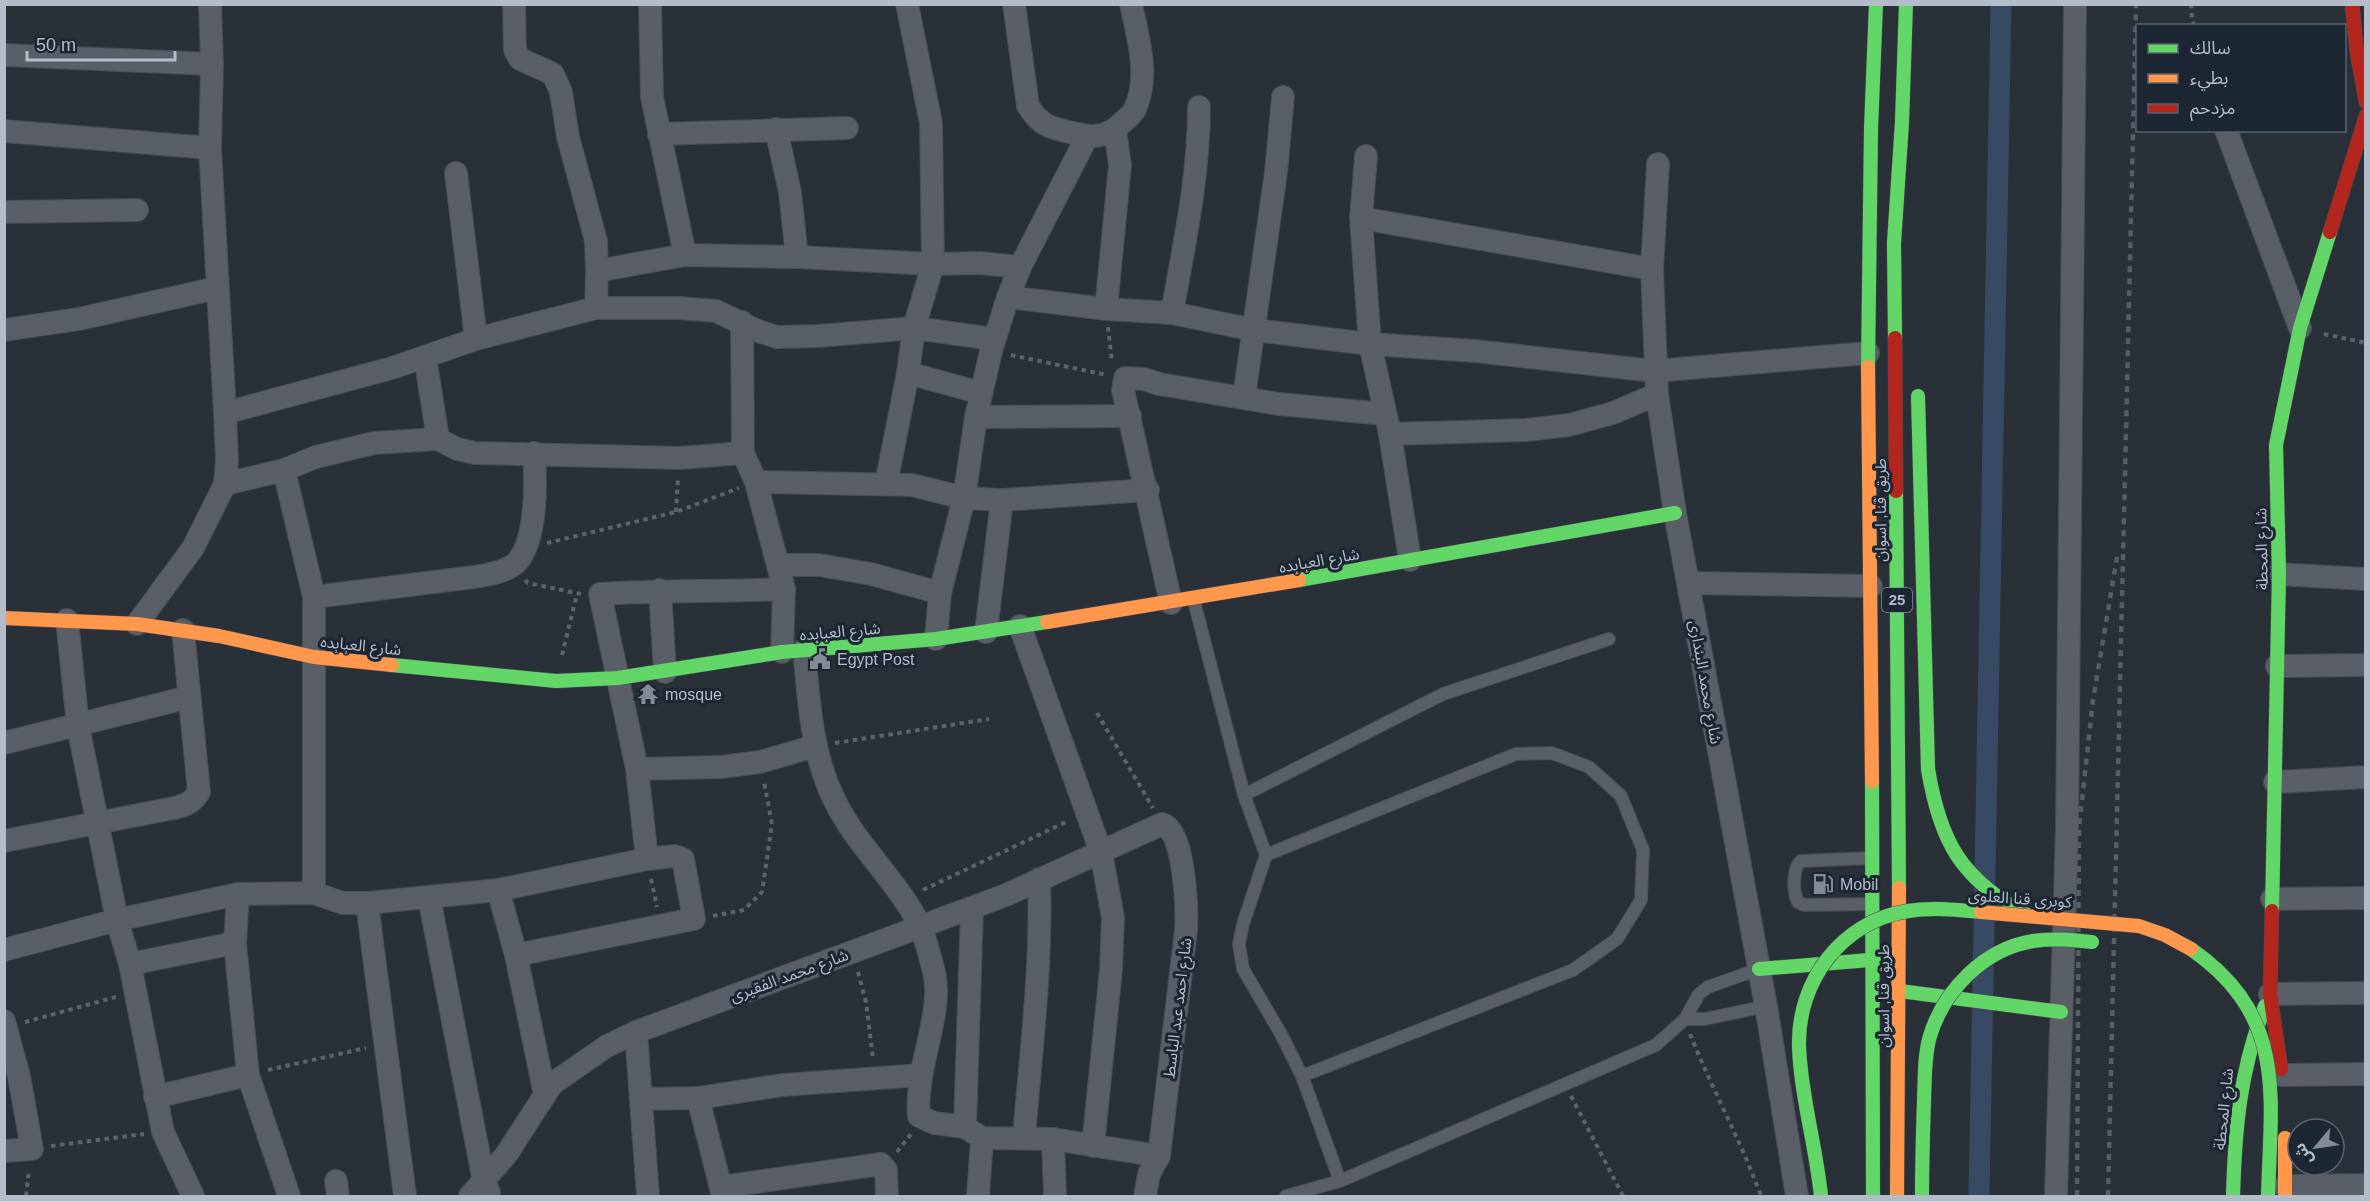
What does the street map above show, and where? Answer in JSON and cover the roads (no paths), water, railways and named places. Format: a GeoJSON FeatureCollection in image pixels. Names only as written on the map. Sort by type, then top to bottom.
{"type":"FeatureCollection","features":[{"type":"Feature","properties":{"kind":"main road","name":"طريق قنا, اسوان"},"geometry":{"type":"LineString","coordinates":[[1873,1197],[1868,353],[1871,129],[1876,4]]}},
{"type":"Feature","properties":{"kind":"main road","name":"طريق قنا, اسوان"},"geometry":{"type":"LineString","coordinates":[[1897,1197],[1900,958],[1894,243],[1902,122],[1906,4]]}},
{"type":"Feature","properties":{"kind":"main road"},"geometry":{"type":"LineString","coordinates":[[2357,6],[2351,53],[2366,102]]}},
{"type":"Feature","properties":{"kind":"main road","name":"شارع المحطة"},"geometry":{"type":"LineString","coordinates":[[2279,1193],[2282,1075],[2270,994],[2279,574],[2276,445],[2300,328],[2366,116]]}},
{"type":"Feature","properties":{"kind":"main road"},"geometry":{"type":"LineString","coordinates":[[1902,122],[1909,147],[1911,183]]}},
{"type":"Feature","properties":{"kind":"main road"},"geometry":{"type":"LineString","coordinates":[[1917,387],[1928,769],[1936,812],[1952,851],[1964,867],[1992,895],[2027,915]]}},
{"type":"Feature","properties":{"kind":"main road","name":"شارع العبابده"},"geometry":{"type":"LineString","coordinates":[[4,618],[137,624],[256,643],[314,657],[556,681],[618,678],[793,651],[936,639],[1172,603],[1675,513]]}},
{"type":"Feature","properties":{"kind":"main road"},"geometry":{"type":"LineString","coordinates":[[1872,858],[1899,857]]}},
{"type":"Feature","properties":{"kind":"main road"},"geometry":{"type":"LineString","coordinates":[[1872,904],[1899,904]]}},
{"type":"Feature","properties":{"kind":"main road","name":"كوبرى قنا العلوى"},"geometry":{"type":"LineString","coordinates":[[1821,1197],[1799,1044],[1801,1017],[1809,991],[1818,970],[1832,951],[1849,935],[1889,914],[1911,909],[2116,922],[2150,929],[2183,943],[2206,958],[2227,976],[2258,1023],[2266,1050],[2270,1077],[2279,1193]]}},
{"type":"Feature","properties":{"kind":"main road"},"geometry":{"type":"LineString","coordinates":[[1922,1197],[1927,1052],[1938,1013],[1951,993],[1966,976],[1984,962],[2005,950],[2026,943],[2050,939],[2111,943]]}},
{"type":"Feature","properties":{"kind":"main road"},"geometry":{"type":"LineString","coordinates":[[1758,969],[1900,958]]}},
{"type":"Feature","properties":{"kind":"main road"},"geometry":{"type":"LineString","coordinates":[[1900,990],[2061,1012]]}},
{"type":"Feature","properties":{"kind":"main road","name":"شارع المحطة"},"geometry":{"type":"LineString","coordinates":[[2234,1197],[2237,1103],[2243,1065],[2270,994]]}},
{"type":"Feature","properties":{"kind":"main road"},"geometry":{"type":"LineString","coordinates":[[2240,1033],[2249,1059],[2252,1077],[2251,1129]]}},
{"type":"Feature","properties":{"kind":"street"},"geometry":{"type":"LineString","coordinates":[[137,624],[193,548],[225,484],[227,460],[225,413],[210,148],[212,64],[210,4]]}},
{"type":"Feature","properties":{"kind":"street"},"geometry":{"type":"LineString","coordinates":[[514,4],[515,50],[520,59],[553,74],[561,92],[568,136],[596,241],[596,308]]}},
{"type":"Feature","properties":{"kind":"street"},"geometry":{"type":"LineString","coordinates":[[650,4],[652,97],[685,255]]}},
{"type":"Feature","properties":{"kind":"street"},"geometry":{"type":"LineString","coordinates":[[886,484],[908,373],[914,328],[933,264],[931,123],[907,4]]}},
{"type":"Feature","properties":{"kind":"street"},"geometry":{"type":"LineString","coordinates":[[1014,4],[1028,106],[1036,119],[1048,127],[1087,137],[1105,136],[1135,111],[1141,91],[1142,65],[1131,4]]}},
{"type":"Feature","properties":{"kind":"street"},"geometry":{"type":"LineString","coordinates":[[2055,1197],[2067,827],[2075,4]]}},
{"type":"Feature","properties":{"kind":"street"},"geometry":{"type":"LineString","coordinates":[[4,55],[212,64]]}},
{"type":"Feature","properties":{"kind":"street"},"geometry":{"type":"LineString","coordinates":[[1244,398],[1278,156],[1283,97]]}},
{"type":"Feature","properties":{"kind":"street"},"geometry":{"type":"LineString","coordinates":[[1172,313],[1189,218],[1199,136],[1199,106]]}},
{"type":"Feature","properties":{"kind":"street"},"geometry":{"type":"LineString","coordinates":[[659,134],[847,128]]}},
{"type":"Feature","properties":{"kind":"street"},"geometry":{"type":"LineString","coordinates":[[776,129],[790,192],[797,257]]}},
{"type":"Feature","properties":{"kind":"street"},"geometry":{"type":"LineString","coordinates":[[1106,309],[1120,165],[1115,130]]}},
{"type":"Feature","properties":{"kind":"street"},"geometry":{"type":"LineString","coordinates":[[4,131],[210,148]]}},
{"type":"Feature","properties":{"kind":"street"},"geometry":{"type":"LineString","coordinates":[[2227,132],[2300,328]]}},
{"type":"Feature","properties":{"kind":"street"},"geometry":{"type":"LineString","coordinates":[[936,639],[940,593],[964,498],[976,417],[993,345],[1020,267],[1087,137]]}},
{"type":"Feature","properties":{"kind":"street"},"geometry":{"type":"LineString","coordinates":[[1366,156],[1361,218],[1370,344],[1388,424],[1410,560]]}},
{"type":"Feature","properties":{"kind":"street","name":"شارع محمد البندارى"},"geometry":{"type":"LineString","coordinates":[[1658,164],[1652,269],[1656,394],[1675,513],[1766,1006],[1797,1197]]}},
{"type":"Feature","properties":{"kind":"street"},"geometry":{"type":"LineString","coordinates":[[456,173],[476,339]]}},
{"type":"Feature","properties":{"kind":"street"},"geometry":{"type":"LineString","coordinates":[[4,212],[137,210]]}},
{"type":"Feature","properties":{"kind":"street"},"geometry":{"type":"LineString","coordinates":[[1361,218],[1652,269]]}},
{"type":"Feature","properties":{"kind":"street"},"geometry":{"type":"LineString","coordinates":[[597,271],[685,255],[797,257],[933,264],[979,263],[1020,267]]}},
{"type":"Feature","properties":{"kind":"street"},"geometry":{"type":"LineString","coordinates":[[4,330],[79,319],[217,288]]}},
{"type":"Feature","properties":{"kind":"street"},"geometry":{"type":"LineString","coordinates":[[1008,297],[1106,309],[1172,313],[1254,330],[1370,344],[1475,351],[1654,370],[1868,353]]}},
{"type":"Feature","properties":{"kind":"street"},"geometry":{"type":"LineString","coordinates":[[225,413],[370,375],[476,339],[596,308],[678,308],[716,311],[777,337],[914,328],[993,345]]}},
{"type":"Feature","properties":{"kind":"street"},"geometry":{"type":"LineString","coordinates":[[742,322],[743,453],[756,482],[779,565],[793,651],[815,746],[833,797],[920,926],[934,975],[935,1001],[921,1075],[919,1116],[922,1119],[973,1133],[1053,1139],[1159,1156]]}},
{"type":"Feature","properties":{"kind":"street"},"geometry":{"type":"LineString","coordinates":[[425,357],[438,439]]}},
{"type":"Feature","properties":{"kind":"street"},"geometry":{"type":"LineString","coordinates":[[908,373],[981,393]]}},
{"type":"Feature","properties":{"kind":"street"},"geometry":{"type":"LineString","coordinates":[[1172,603],[1148,490],[1134,441],[1120,377],[1144,379],[1159,384],[1388,424],[1526,430],[1569,425],[1613,413],[1656,394]]}},
{"type":"Feature","properties":{"kind":"street"},"geometry":{"type":"LineString","coordinates":[[976,417],[1130,416]]}},
{"type":"Feature","properties":{"kind":"street"},"geometry":{"type":"LineString","coordinates":[[225,484],[284,470],[347,448],[374,443],[438,439],[457,449],[475,453],[680,458],[743,453]]}},
{"type":"Feature","properties":{"kind":"street"},"geometry":{"type":"LineString","coordinates":[[314,597],[474,577],[504,569],[521,555],[536,491],[534,453]]}},
{"type":"Feature","properties":{"kind":"street"},"geometry":{"type":"LineString","coordinates":[[284,470],[314,597],[314,893]]}},
{"type":"Feature","properties":{"kind":"street"},"geometry":{"type":"LineString","coordinates":[[756,482],[912,485],[964,498],[1002,500],[1148,490]]}},
{"type":"Feature","properties":{"kind":"street"},"geometry":{"type":"LineString","coordinates":[[986,632],[1002,500]]}},
{"type":"Feature","properties":{"kind":"street"},"geometry":{"type":"LineString","coordinates":[[779,565],[819,566],[871,574],[940,593]]}},
{"type":"Feature","properties":{"kind":"street"},"geometry":{"type":"LineString","coordinates":[[2279,574],[2366,579]]}},
{"type":"Feature","properties":{"kind":"street"},"geometry":{"type":"LineString","coordinates":[[1688,583],[1871,586]]}},
{"type":"Feature","properties":{"kind":"street"},"geometry":{"type":"LineString","coordinates":[[647,859],[637,769],[600,594],[660,590],[784,589]]}},
{"type":"Feature","properties":{"kind":"street"},"geometry":{"type":"LineString","coordinates":[[660,590],[665,672]]}},
{"type":"Feature","properties":{"kind":"street"},"geometry":{"type":"LineString","coordinates":[[67,620],[78,726],[117,920],[130,964],[163,1132],[193,1197]]}},
{"type":"Feature","properties":{"kind":"street"},"geometry":{"type":"LineString","coordinates":[[1020,626],[1101,852],[1113,918],[1111,969],[1093,1146]]}},
{"type":"Feature","properties":{"kind":"street"},"geometry":{"type":"LineString","coordinates":[[4,841],[187,805],[194,800],[199,792],[183,630]]}},
{"type":"Feature","properties":{"kind":"street"},"geometry":{"type":"LineString","coordinates":[[2277,666],[2366,665]]}},
{"type":"Feature","properties":{"kind":"street"},"geometry":{"type":"LineString","coordinates":[[4,743],[189,697]]}},
{"type":"Feature","properties":{"kind":"street"},"geometry":{"type":"LineString","coordinates":[[637,769],[722,767],[760,762],[815,746]]}},
{"type":"Feature","properties":{"kind":"street"},"geometry":{"type":"LineString","coordinates":[[2275,782],[2366,777]]}},
{"type":"Feature","properties":{"kind":"street","name":"شارع محمد الفقيرى"},"geometry":{"type":"LineString","coordinates":[[482,1192],[527,1126],[552,1083],[580,1063],[636,1032],[972,908],[1162,824]]}},
{"type":"Feature","properties":{"kind":"street","name":"شارع احمد عبد الباسط"},"geometry":{"type":"LineString","coordinates":[[1145,1197],[1149,1174],[1159,1156],[1186,930],[1185,888],[1180,856],[1170,827],[1162,824]]}},
{"type":"Feature","properties":{"kind":"street"},"geometry":{"type":"LineString","coordinates":[[4,950],[117,920],[238,894],[314,893],[343,903],[367,903],[498,890],[647,859],[675,856],[683,859],[694,919],[516,955]]}},
{"type":"Feature","properties":{"kind":"street"},"geometry":{"type":"LineString","coordinates":[[1024,1137],[1041,926],[1039,879]]}},
{"type":"Feature","properties":{"kind":"street"},"geometry":{"type":"LineString","coordinates":[[498,890],[516,955],[545,1095]]}},
{"type":"Feature","properties":{"kind":"street"},"geometry":{"type":"LineString","coordinates":[[238,894],[234,943],[248,1075],[290,1197]]}},
{"type":"Feature","properties":{"kind":"street"},"geometry":{"type":"LineString","coordinates":[[429,897],[482,1192]]}},
{"type":"Feature","properties":{"kind":"street"},"geometry":{"type":"LineString","coordinates":[[2272,898],[2366,898]]}},
{"type":"Feature","properties":{"kind":"street"},"geometry":{"type":"LineString","coordinates":[[367,903],[405,1197]]}},
{"type":"Feature","properties":{"kind":"street"},"geometry":{"type":"LineString","coordinates":[[972,908],[973,1133],[978,1197]]}},
{"type":"Feature","properties":{"kind":"street"},"geometry":{"type":"LineString","coordinates":[[130,964],[234,943]]}},
{"type":"Feature","properties":{"kind":"street"},"geometry":{"type":"LineString","coordinates":[[2270,994],[2366,993]]}},
{"type":"Feature","properties":{"kind":"street"},"geometry":{"type":"LineString","coordinates":[[4,1151],[32,1149],[12,1077],[5,1024]]}},
{"type":"Feature","properties":{"kind":"street"},"geometry":{"type":"LineString","coordinates":[[636,1032],[648,1197]]}},
{"type":"Feature","properties":{"kind":"street"},"geometry":{"type":"LineString","coordinates":[[2282,1075],[2366,1074]]}},
{"type":"Feature","properties":{"kind":"street"},"geometry":{"type":"LineString","coordinates":[[156,1097],[248,1075]]}},
{"type":"Feature","properties":{"kind":"street"},"geometry":{"type":"LineString","coordinates":[[641,1100],[698,1098],[783,1085],[921,1075]]}},
{"type":"Feature","properties":{"kind":"street"},"geometry":{"type":"LineString","coordinates":[[698,1098],[723,1192],[801,1187],[870,1164],[881,1164],[885,1167],[887,1197]]}},
{"type":"Feature","properties":{"kind":"street"},"geometry":{"type":"LineString","coordinates":[[1053,1139],[1055,1197]]}},
{"type":"Feature","properties":{"kind":"street"},"geometry":{"type":"LineString","coordinates":[[2279,1193],[2366,1185]]}},
{"type":"Feature","properties":{"kind":"lane"},"geometry":{"type":"LineString","coordinates":[[1194,599],[1244,795],[1266,855],[1243,924],[1239,944],[1243,969],[1281,1034],[1302,1076],[1340,1180]]}},
{"type":"Feature","properties":{"kind":"lane"},"geometry":{"type":"LineString","coordinates":[[1244,795],[1443,694],[1609,639]]}},
{"type":"Feature","properties":{"kind":"lane"},"geometry":{"type":"LineString","coordinates":[[1266,855],[1516,754],[1552,753],[1589,767],[1621,796],[1643,850],[1641,900],[1617,939],[1573,970],[1302,1076]]}},
{"type":"Feature","properties":{"kind":"lane"},"geometry":{"type":"LineString","coordinates":[[1872,858],[1801,861],[1796,867],[1796,897],[1801,904],[1872,904]]}},
{"type":"Feature","properties":{"kind":"lane"},"geometry":{"type":"LineString","coordinates":[[1286,1197],[1340,1180],[1656,1045],[1685,1019],[1699,994],[1708,987],[1758,969]]}},
{"type":"Feature","properties":{"kind":"lane"},"geometry":{"type":"LineString","coordinates":[[1685,1019],[1705,1019],[1766,1006]]}},
{"type":"Feature","properties":{"kind":"waterway"},"geometry":{"type":"LineString","coordinates":[[1979,1196],[2001,4]]}},
{"type":"Feature","properties":{"kind":"railway"},"geometry":{"type":"LineString","coordinates":[[2108,1196],[2136,4]]}},
{"type":"Feature","properties":{"kind":"railway"},"geometry":{"type":"LineString","coordinates":[[2077,1196],[2079,828],[2093,700],[2117,557]]}},
{"type":"Feature","properties":{"kind":"place","name":"Egypt Post"},"geometry":{"type":"Point","coordinates":[820,659]}},
{"type":"Feature","properties":{"kind":"place","name":"mosque"},"geometry":{"type":"Point","coordinates":[648,694]}},
{"type":"Feature","properties":{"kind":"place","name":"Mobil"},"geometry":{"type":"Point","coordinates":[1823,884]}}]}
